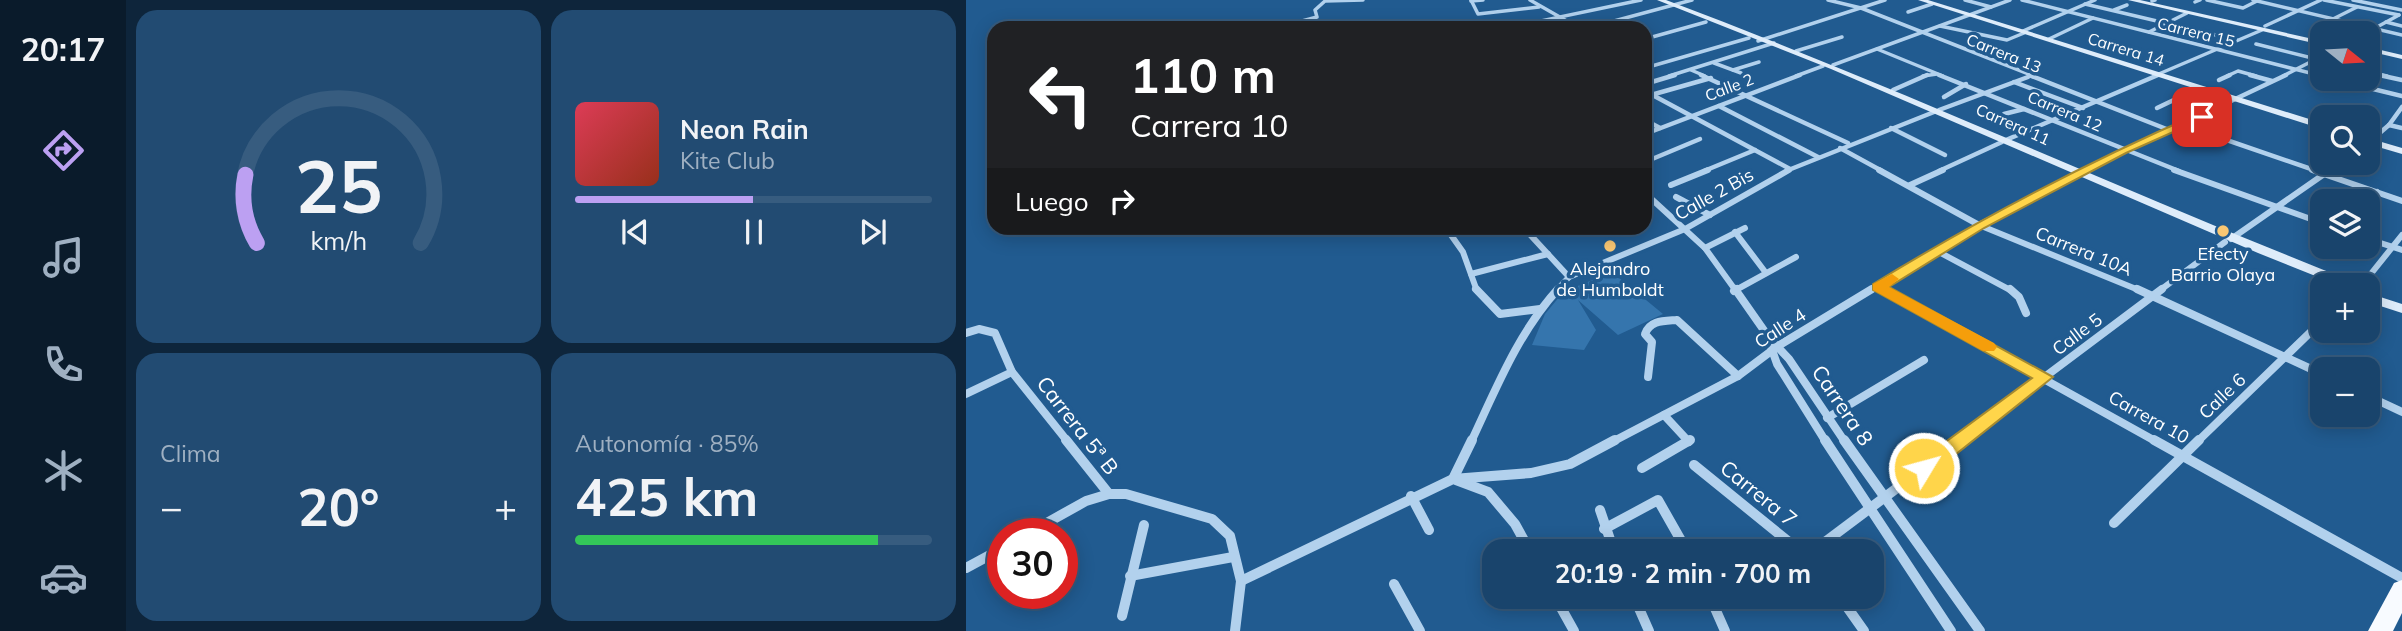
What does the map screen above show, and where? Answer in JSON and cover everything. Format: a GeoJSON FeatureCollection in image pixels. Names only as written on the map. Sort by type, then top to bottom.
{"type":"FeatureCollection","features":[{"type":"Feature","properties":{"kind":"main road","name":"Carrera 11"},"geometry":{"type":"LineString","coordinates":[[1650,0],[1893,90],[2227,241],[2310,275]]}},
{"type":"Feature","properties":{"kind":"main road","name":"Carrera 11"},"geometry":{"type":"LineString","coordinates":[[1660,0],[1706,22],[1796,51],[1937,111]]}},
{"type":"Feature","properties":{"kind":"main road"},"geometry":{"type":"LineString","coordinates":[[2151,0],[2310,38]]}},
{"type":"Feature","properties":{"kind":"main road","name":"Carrera 14"},"geometry":{"type":"LineString","coordinates":[[1926,1],[2310,121]]}},
{"type":"Feature","properties":{"kind":"main road"},"geometry":{"type":"LineString","coordinates":[[2129,2],[2264,28]]}},
{"type":"Feature","properties":{"kind":"main road","name":"Carrera 14"},"geometry":{"type":"LineString","coordinates":[[2023,32],[2239,99]]}},
{"type":"Feature","properties":{"kind":"main road"},"geometry":{"type":"LineString","coordinates":[[2380,54],[2402,59]]}},
{"type":"Feature","properties":{"kind":"main road"},"geometry":{"type":"LineString","coordinates":[[2380,144],[2402,150]]}},
{"type":"Feature","properties":{"kind":"main road","name":"Carrera 11"},"geometry":{"type":"LineString","coordinates":[[2227,241],[2316,273]]}},
{"type":"Feature","properties":{"kind":"main road"},"geometry":{"type":"LineString","coordinates":[[2380,297],[2402,303]]}},
{"type":"Feature","properties":{"kind":"main road"},"geometry":{"type":"LineString","coordinates":[[2380,299],[2402,309]]}},
{"type":"Feature","properties":{"kind":"main road"},"geometry":{"type":"LineString","coordinates":[[2381,631],[2402,590]]}},
{"type":"Feature","properties":{"kind":"street"},"geometry":{"type":"LineString","coordinates":[[1302,20],[1317,17],[1315,10],[1325,1],[1363,0]]}},
{"type":"Feature","properties":{"kind":"street"},"geometry":{"type":"LineString","coordinates":[[1483,0],[1471,1],[1478,14],[1539,7]]}},
{"type":"Feature","properties":{"kind":"street"},"geometry":{"type":"LineString","coordinates":[[1530,0],[1565,21]]}},
{"type":"Feature","properties":{"kind":"street"},"geometry":{"type":"LineString","coordinates":[[1543,21],[1641,0]]}},
{"type":"Feature","properties":{"kind":"street"},"geometry":{"type":"LineString","coordinates":[[1614,21],[1692,0]]}},
{"type":"Feature","properties":{"kind":"street","name":"Carrera 13"},"geometry":{"type":"LineString","coordinates":[[1828,0],[1861,8],[2029,77],[2170,130]]}},
{"type":"Feature","properties":{"kind":"street"},"geometry":{"type":"LineString","coordinates":[[1653,66],[1762,41],[1885,0]]}},
{"type":"Feature","properties":{"kind":"street"},"geometry":{"type":"LineString","coordinates":[[1965,0],[1992,7]]}},
{"type":"Feature","properties":{"kind":"street","name":"Calle 2"},"geometry":{"type":"LineString","coordinates":[[1652,131],[2010,0]]}},
{"type":"Feature","properties":{"kind":"street","name":"Carrera 15"},"geometry":{"type":"LineString","coordinates":[[2022,0],[2310,73]]}},
{"type":"Feature","properties":{"kind":"street"},"geometry":{"type":"LineString","coordinates":[[1940,26],[2007,40],[2095,0]]}},
{"type":"Feature","properties":{"kind":"street"},"geometry":{"type":"LineString","coordinates":[[2207,0],[2243,8],[2255,0],[2341,21]]}},
{"type":"Feature","properties":{"kind":"street"},"geometry":{"type":"LineString","coordinates":[[2300,0],[2314,3]]}},
{"type":"Feature","properties":{"kind":"street"},"geometry":{"type":"LineString","coordinates":[[1910,185],[2004,141],[2217,50],[2322,0],[2400,15]]}},
{"type":"Feature","properties":{"kind":"street"},"geometry":{"type":"LineString","coordinates":[[2353,0],[2400,15]]}},
{"type":"Feature","properties":{"kind":"street"},"geometry":{"type":"LineString","coordinates":[[1908,12],[1926,1]]}},
{"type":"Feature","properties":{"kind":"street"},"geometry":{"type":"LineString","coordinates":[[2113,11],[2129,2]]}},
{"type":"Feature","properties":{"kind":"street"},"geometry":{"type":"LineString","coordinates":[[2085,4],[2238,40]]}},
{"type":"Feature","properties":{"kind":"street"},"geometry":{"type":"LineString","coordinates":[[2333,19],[2358,7]]}},
{"type":"Feature","properties":{"kind":"street"},"geometry":{"type":"LineString","coordinates":[[2148,32],[2187,13]]}},
{"type":"Feature","properties":{"kind":"street"},"geometry":{"type":"LineString","coordinates":[[2380,26],[2400,15]]}},
{"type":"Feature","properties":{"kind":"street"},"geometry":{"type":"LineString","coordinates":[[2049,39],[2093,18]]}},
{"type":"Feature","properties":{"kind":"street"},"geometry":{"type":"LineString","coordinates":[[1652,37],[1706,22]]}},
{"type":"Feature","properties":{"kind":"street"},"geometry":{"type":"LineString","coordinates":[[2386,22],[2402,26]]}},
{"type":"Feature","properties":{"kind":"street"},"geometry":{"type":"LineString","coordinates":[[2380,30],[2402,35]]}},
{"type":"Feature","properties":{"kind":"street"},"geometry":{"type":"LineString","coordinates":[[1796,51],[1843,37]]}},
{"type":"Feature","properties":{"kind":"street"},"geometry":{"type":"LineString","coordinates":[[1652,82],[1739,54],[1762,41]]}},
{"type":"Feature","properties":{"kind":"street"},"geometry":{"type":"LineString","coordinates":[[2256,44],[2310,56]]}},
{"type":"Feature","properties":{"kind":"street","name":"Carrera 12"},"geometry":{"type":"LineString","coordinates":[[1877,49],[1986,92],[2122,151],[2310,219]]}},
{"type":"Feature","properties":{"kind":"street"},"geometry":{"type":"LineString","coordinates":[[1733,70],[1759,62],[1739,54]]}},
{"type":"Feature","properties":{"kind":"street"},"geometry":{"type":"LineString","coordinates":[[1714,63],[1741,73]]}},
{"type":"Feature","properties":{"kind":"street","name":"Calle 4"},"geometry":{"type":"LineString","coordinates":[[1241,581],[1411,496],[1453,479],[1531,473],[1570,464],[1738,376],[1773,345],[1878,287],[1979,225],[2122,151],[2239,99],[2310,63]]}},
{"type":"Feature","properties":{"kind":"street"},"geometry":{"type":"LineString","coordinates":[[1691,70],[1848,143]]}},
{"type":"Feature","properties":{"kind":"street"},"geometry":{"type":"LineString","coordinates":[[2219,80],[2238,71],[2272,81]]}},
{"type":"Feature","properties":{"kind":"street"},"geometry":{"type":"LineString","coordinates":[[1893,90],[1928,74],[1940,74]]}},
{"type":"Feature","properties":{"kind":"street"},"geometry":{"type":"LineString","coordinates":[[2380,74],[2402,80]]}},
{"type":"Feature","properties":{"kind":"street","name":"Calle 2 Bis"},"geometry":{"type":"LineString","coordinates":[[1453,479],[1516,348],[1540,309],[1569,277],[1685,229],[1790,169],[1848,143],[2029,77]]}},
{"type":"Feature","properties":{"kind":"street"},"geometry":{"type":"LineString","coordinates":[[1652,92],[1711,78]]}},
{"type":"Feature","properties":{"kind":"street"},"geometry":{"type":"LineString","coordinates":[[2014,82],[2084,108]]}},
{"type":"Feature","properties":{"kind":"street"},"geometry":{"type":"LineString","coordinates":[[1944,97],[1966,84]]}},
{"type":"Feature","properties":{"kind":"street"},"geometry":{"type":"LineString","coordinates":[[2157,108],[2199,88]]}},
{"type":"Feature","properties":{"kind":"street"},"geometry":{"type":"LineString","coordinates":[[2380,91],[2402,96]]}},
{"type":"Feature","properties":{"kind":"street"},"geometry":{"type":"LineString","coordinates":[[1652,95],[1790,169]]}},
{"type":"Feature","properties":{"kind":"street"},"geometry":{"type":"LineString","coordinates":[[1719,106],[1819,157]]}},
{"type":"Feature","properties":{"kind":"street"},"geometry":{"type":"LineString","coordinates":[[2004,114],[2025,109]]}},
{"type":"Feature","properties":{"kind":"street"},"geometry":{"type":"LineString","coordinates":[[2380,132],[2401,110]]}},
{"type":"Feature","properties":{"kind":"street"},"geometry":{"type":"LineString","coordinates":[[1652,124],[1660,128]]}},
{"type":"Feature","properties":{"kind":"street"},"geometry":{"type":"LineString","coordinates":[[2183,125],[2310,168]]}},
{"type":"Feature","properties":{"kind":"street"},"geometry":{"type":"LineString","coordinates":[[2389,125],[2402,128]]}},
{"type":"Feature","properties":{"kind":"street"},"geometry":{"type":"LineString","coordinates":[[1891,128],[1945,155]]}},
{"type":"Feature","properties":{"kind":"street"},"geometry":{"type":"LineString","coordinates":[[1652,159],[1700,139]]}},
{"type":"Feature","properties":{"kind":"street","name":"Carrera 10A"},"geometry":{"type":"LineString","coordinates":[[1840,148],[1979,225],[2153,296],[2310,368]]}},
{"type":"Feature","properties":{"kind":"street"},"geometry":{"type":"LineString","coordinates":[[1671,185],[1755,150]]}},
{"type":"Feature","properties":{"kind":"street","name":"Calle 5"},"geometry":{"type":"LineString","coordinates":[[1829,539],[2227,241],[2323,175]]}},
{"type":"Feature","properties":{"kind":"street"},"geometry":{"type":"LineString","coordinates":[[2331,175],[2369,189]]}},
{"type":"Feature","properties":{"kind":"street"},"geometry":{"type":"LineString","coordinates":[[2380,193],[2402,201]]}},
{"type":"Feature","properties":{"kind":"street"},"geometry":{"type":"LineString","coordinates":[[1676,197],[1710,215]]}},
{"type":"Feature","properties":{"kind":"street","name":"Carrera 8"},"geometry":{"type":"LineString","coordinates":[[1652,199],[1705,248],[1980,631]]}},
{"type":"Feature","properties":{"kind":"street"},"geometry":{"type":"LineString","coordinates":[[1705,248],[1745,228]]}},
{"type":"Feature","properties":{"kind":"street"},"geometry":{"type":"LineString","coordinates":[[1735,233],[1766,273]]}},
{"type":"Feature","properties":{"kind":"street"},"geometry":{"type":"LineString","coordinates":[[1451,235],[1462,252],[1478,294],[1500,314],[1540,309]]}},
{"type":"Feature","properties":{"kind":"street"},"geometry":{"type":"LineString","coordinates":[[1530,235],[1569,277]]}},
{"type":"Feature","properties":{"kind":"street"},"geometry":{"type":"LineString","coordinates":[[2371,273],[2402,235]]}},
{"type":"Feature","properties":{"kind":"street"},"geometry":{"type":"LineString","coordinates":[[2380,243],[2402,250]]}},
{"type":"Feature","properties":{"kind":"street"},"geometry":{"type":"LineString","coordinates":[[1937,251],[2008,288],[2019,297],[2026,313]]}},
{"type":"Feature","properties":{"kind":"street"},"geometry":{"type":"LineString","coordinates":[[1471,274],[1548,254]]}},
{"type":"Feature","properties":{"kind":"street"},"geometry":{"type":"LineString","coordinates":[[1734,291],[1796,257]]}},
{"type":"Feature","properties":{"kind":"street","name":"Carrera 10"},"geometry":{"type":"LineString","coordinates":[[1878,287],[2045,377],[2402,578]]}},
{"type":"Feature","properties":{"kind":"street"},"geometry":{"type":"LineString","coordinates":[[1648,377],[1652,342],[1645,334],[1646,328],[1651,323],[1677,320],[1738,376]]}},
{"type":"Feature","properties":{"kind":"street","name":"Carrera 5ª B"},"geometry":{"type":"LineString","coordinates":[[966,333],[979,329],[995,333],[1012,372],[1109,494],[1126,495],[1212,519],[1230,536],[1241,581]]}},
{"type":"Feature","properties":{"kind":"street","name":"Calle 6"},"geometry":{"type":"LineString","coordinates":[[2114,523],[2310,333]]}},
{"type":"Feature","properties":{"kind":"street","name":"Carrera 8"},"geometry":{"type":"LineString","coordinates":[[1773,345],[1777,364],[1869,510],[1951,631]]}},
{"type":"Feature","properties":{"kind":"street"},"geometry":{"type":"LineString","coordinates":[[1827,418],[1924,360]]}},
{"type":"Feature","properties":{"kind":"street"},"geometry":{"type":"LineString","coordinates":[[966,394],[1012,372]]}},
{"type":"Feature","properties":{"kind":"street"},"geometry":{"type":"LineString","coordinates":[[2380,402],[2402,412]]}},
{"type":"Feature","properties":{"kind":"street"},"geometry":{"type":"LineString","coordinates":[[1642,468],[1691,441],[1664,415]]}},
{"type":"Feature","properties":{"kind":"street","name":"Carrera 7"},"geometry":{"type":"LineString","coordinates":[[1694,465],[1785,539]]}},
{"type":"Feature","properties":{"kind":"street"},"geometry":{"type":"LineString","coordinates":[[1453,479],[1488,492],[1515,524],[1523,539]]}},
{"type":"Feature","properties":{"kind":"street"},"geometry":{"type":"LineString","coordinates":[[1056,518],[1086,501],[1109,494]]}},
{"type":"Feature","properties":{"kind":"street"},"geometry":{"type":"LineString","coordinates":[[1411,496],[1429,530]]}},
{"type":"Feature","properties":{"kind":"street"},"geometry":{"type":"LineString","coordinates":[[1604,529],[1658,499],[1680,539]]}},
{"type":"Feature","properties":{"kind":"street"},"geometry":{"type":"LineString","coordinates":[[1600,510],[1609,539]]}},
{"type":"Feature","properties":{"kind":"street"},"geometry":{"type":"LineString","coordinates":[[1122,616],[1144,525]]}},
{"type":"Feature","properties":{"kind":"street"},"geometry":{"type":"LineString","coordinates":[[966,568],[987,557]]}},
{"type":"Feature","properties":{"kind":"street"},"geometry":{"type":"LineString","coordinates":[[1130,576],[1234,557]]}},
{"type":"Feature","properties":{"kind":"street"},"geometry":{"type":"LineString","coordinates":[[1235,631],[1241,581]]}},
{"type":"Feature","properties":{"kind":"street"},"geometry":{"type":"LineString","coordinates":[[1394,584],[1420,631]]}},
{"type":"Feature","properties":{"kind":"street"},"geometry":{"type":"LineString","coordinates":[[1562,609],[1574,631]]}},
{"type":"Feature","properties":{"kind":"street"},"geometry":{"type":"LineString","coordinates":[[1639,609],[1649,631]]}},
{"type":"Feature","properties":{"kind":"street"},"geometry":{"type":"LineString","coordinates":[[1715,609],[1725,631]]}},
{"type":"Feature","properties":{"kind":"street"},"geometry":{"type":"LineString","coordinates":[[1848,609],[1864,631]]}},
{"type":"Feature","properties":{"kind":"shaded area"},"geometry":{"type":"Polygon","coordinates":[[[1612,272],[1663,314],[1618,335],[1578,300],[1596,330],[1584,350],[1532,345],[1545,314],[1560,296],[1575,297],[1568,290],[1612,272]]]}},
{"type":"Feature","properties":{"kind":"slow traffic"},"geometry":{"type":"LineString","coordinates":[[1892,279],[1878,287],[1988,347]]}},
{"type":"Feature","properties":{"kind":"place","name":"Efecty Barrio Olaya"},"geometry":{"type":"Point","coordinates":[2223,231]}},
{"type":"Feature","properties":{"kind":"place","name":"Alejandro de Humboldt"},"geometry":{"type":"Point","coordinates":[1610,246]}},
{"type":"Feature","properties":{"kind":"route"},"geometry":{"type":"LineString","coordinates":[[1924,468],[2045,377],[1878,287],[1979,225],[2122,151],[2202,117]]}}]}
